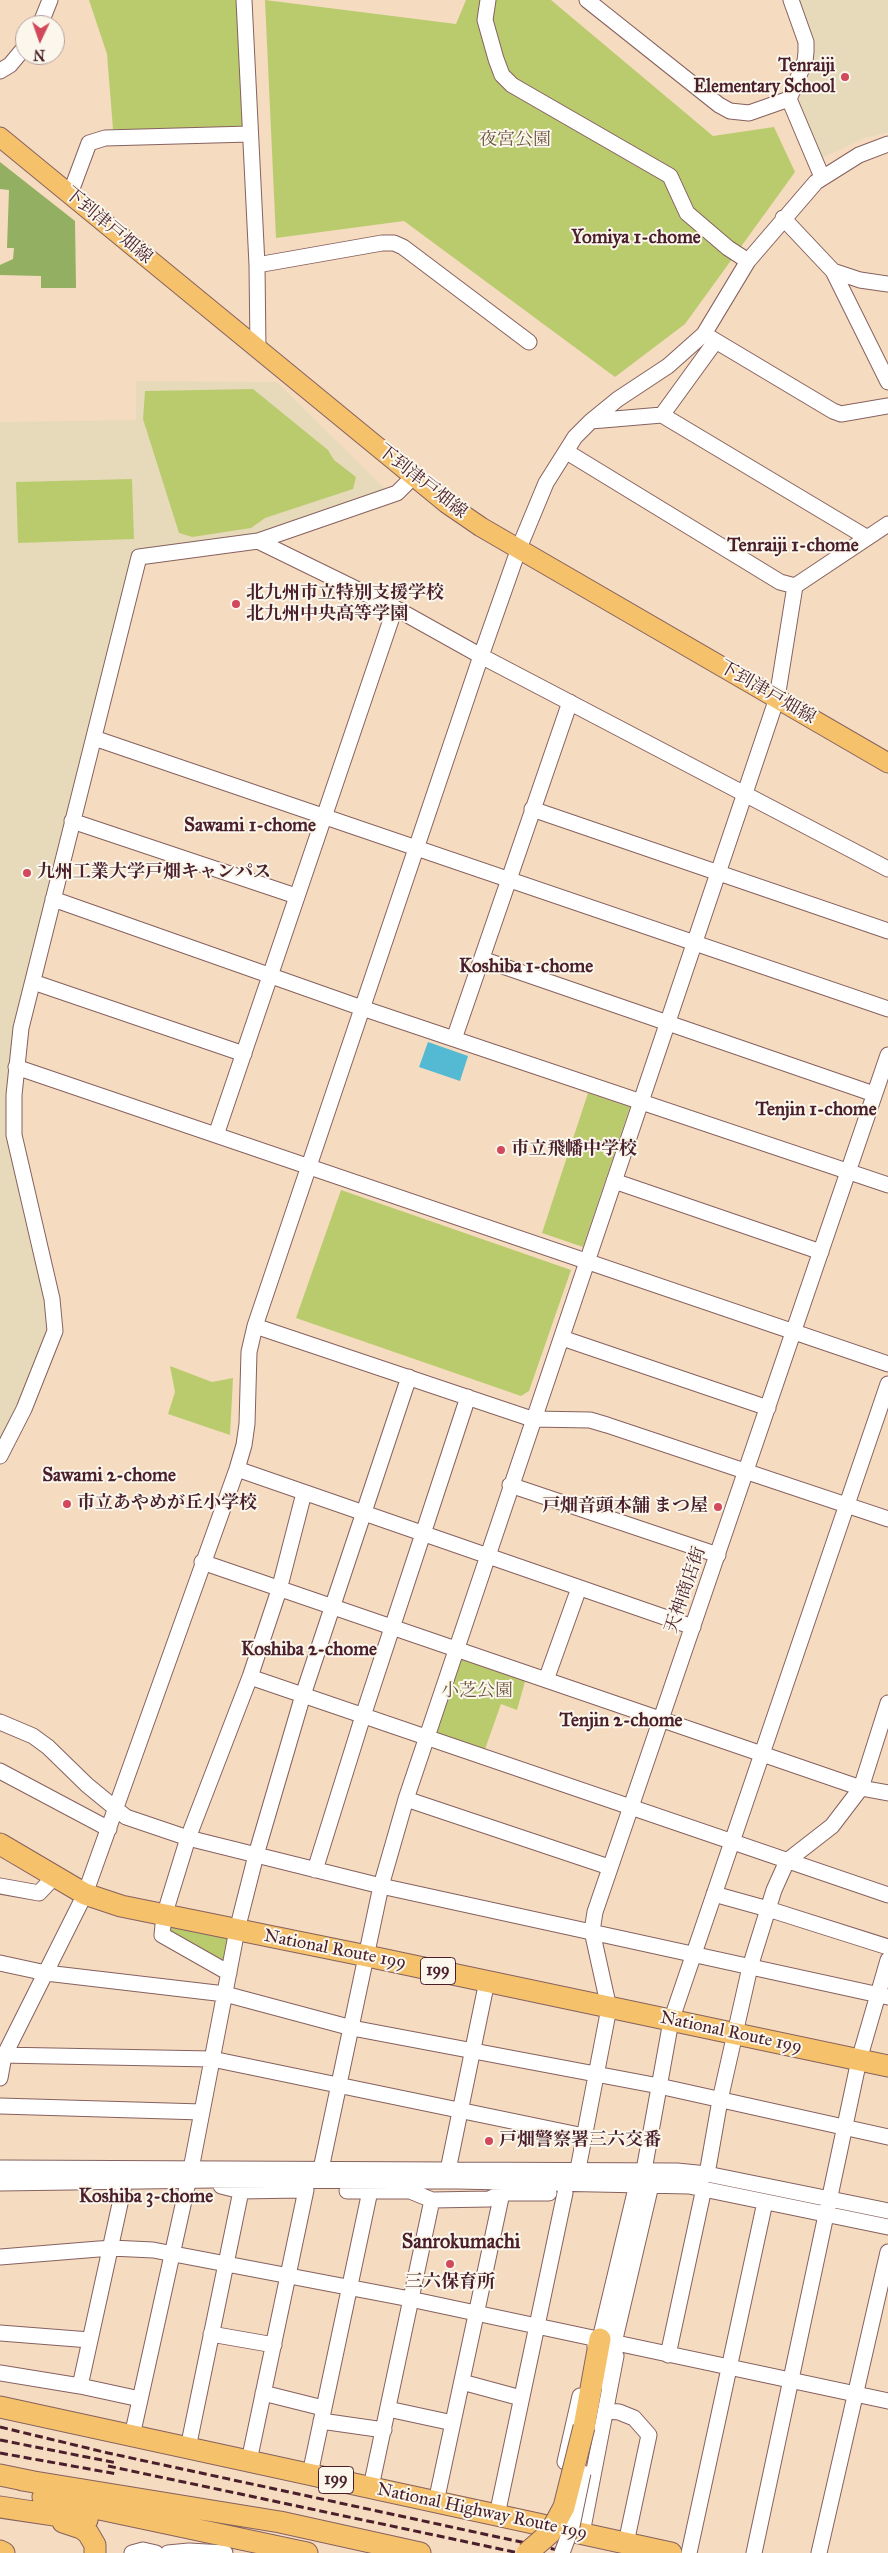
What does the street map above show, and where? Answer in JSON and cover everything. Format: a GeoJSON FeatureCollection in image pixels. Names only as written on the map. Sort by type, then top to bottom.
{"type":"FeatureCollection","features":[{"type":"Feature","properties":{"kind":"highway","name":"National Route 199"},"geometry":{"type":"LineString","coordinates":[[0,1844],[85,1894],[120,1906],[888,2066]]}},
{"type":"Feature","properties":{"kind":"highway"},"geometry":{"type":"LineString","coordinates":[[527,2553],[550,2533],[564,2507],[588,2427],[607,2341]]}},
{"type":"Feature","properties":{"kind":"highway","name":"National Highway Route 199"},"geometry":{"type":"LineString","coordinates":[[0,2408],[671,2553]]}},
{"type":"Feature","properties":{"kind":"highway"},"geometry":{"type":"LineString","coordinates":[[0,2475],[364,2553]]}},
{"type":"Feature","properties":{"kind":"highway"},"geometry":{"type":"LineString","coordinates":[[22,2480],[280,2522],[420,2553]]}},
{"type":"Feature","properties":{"kind":"highway"},"geometry":{"type":"LineString","coordinates":[[0,2488],[307,2553]]}},
{"type":"Feature","properties":{"kind":"highway"},"geometry":{"type":"LineString","coordinates":[[9,2509],[81,2528],[92,2538],[95,2553]]}},
{"type":"Feature","properties":{"kind":"highway"},"geometry":{"type":"LineString","coordinates":[[9,2509],[79,2518],[236,2553]]}},
{"type":"Feature","properties":{"kind":"highway"},"geometry":{"type":"LineString","coordinates":[[0,2551],[4,2553]]}},
{"type":"Feature","properties":{"kind":"main road","name":"下到津戸畑線"},"geometry":{"type":"LineString","coordinates":[[0,137],[413,477],[481,527],[888,763]]}},
{"type":"Feature","properties":{"kind":"street"},"geometry":{"type":"LineString","coordinates":[[44,15],[50,0]]}},
{"type":"Feature","properties":{"kind":"street"},"geometry":{"type":"LineString","coordinates":[[244,0],[258,350]]}},
{"type":"Feature","properties":{"kind":"street"},"geometry":{"type":"LineString","coordinates":[[488,0],[485,20],[502,75],[512,85],[670,176],[687,213],[728,248],[748,261]]}},
{"type":"Feature","properties":{"kind":"street"},"geometry":{"type":"LineString","coordinates":[[587,0],[718,105],[730,111],[750,113],[789,99]]}},
{"type":"Feature","properties":{"kind":"street"},"geometry":{"type":"LineString","coordinates":[[791,0],[806,42],[806,52],[805,61],[789,99],[822,177]]}},
{"type":"Feature","properties":{"kind":"street"},"geometry":{"type":"LineString","coordinates":[[0,71],[10,65],[15,59]]}},
{"type":"Feature","properties":{"kind":"street"},"geometry":{"type":"LineString","coordinates":[[70,194],[89,143],[105,138],[250,134]]}},
{"type":"Feature","properties":{"kind":"street"},"geometry":{"type":"LineString","coordinates":[[662,415],[709,338],[748,261],[783,218],[822,177],[872,149],[888,144]]}},
{"type":"Feature","properties":{"kind":"street"},"geometry":{"type":"LineString","coordinates":[[783,218],[833,271],[888,382]]}},
{"type":"Feature","properties":{"kind":"street"},"geometry":{"type":"LineString","coordinates":[[256,265],[382,243],[394,243],[403,247],[529,342]]}},
{"type":"Feature","properties":{"kind":"street"},"geometry":{"type":"LineString","coordinates":[[833,271],[860,280],[888,284]]}},
{"type":"Feature","properties":{"kind":"street"},"geometry":{"type":"LineString","coordinates":[[709,338],[833,411],[841,414],[888,406]]}},
{"type":"Feature","properties":{"kind":"street"},"geometry":{"type":"LineString","coordinates":[[0,2078],[2,2056],[85,1894],[202,1562],[237,1470],[247,1424],[249,1352],[254,1326],[519,548],[546,483],[575,437],[618,399],[709,338]]}},
{"type":"Feature","properties":{"kind":"street"},"geometry":{"type":"LineString","coordinates":[[591,421],[662,415],[866,537]]}},
{"type":"Feature","properties":{"kind":"street"},"geometry":{"type":"LineString","coordinates":[[566,452],[780,582],[795,586]]}},
{"type":"Feature","properties":{"kind":"street"},"geometry":{"type":"LineString","coordinates":[[0,1456],[24,1409],[54,1331],[54,1312],[14,1136],[16,1068],[22,1028],[139,558],[258,540],[397,493],[413,477]]}},
{"type":"Feature","properties":{"kind":"street"},"geometry":{"type":"LineString","coordinates":[[322,2169],[381,1886],[406,1799],[532,1419],[562,1338],[777,698],[795,586],[888,524]]}},
{"type":"Feature","properties":{"kind":"street"},"geometry":{"type":"LineString","coordinates":[[258,540],[396,608],[481,656],[888,869]]}},
{"type":"Feature","properties":{"kind":"street"},"geometry":{"type":"LineString","coordinates":[[216,1135],[296,896],[396,608]]}},
{"type":"Feature","properties":{"kind":"street"},"geometry":{"type":"LineString","coordinates":[[454,1039],[570,702]]}},
{"type":"Feature","properties":{"kind":"street"},"geometry":{"type":"LineString","coordinates":[[94,738],[324,817],[510,878],[888,1009]]}},
{"type":"Feature","properties":{"kind":"street"},"geometry":{"type":"LineString","coordinates":[[532,809],[888,931]]}},
{"type":"Feature","properties":{"kind":"street"},"geometry":{"type":"LineString","coordinates":[[72,821],[296,896]]}},
{"type":"Feature","properties":{"kind":"street"},"geometry":{"type":"LineString","coordinates":[[53,898],[362,1008],[888,1185]]}},
{"type":"Feature","properties":{"kind":"street"},"geometry":{"type":"LineString","coordinates":[[482,959],[874,1094]]}},
{"type":"Feature","properties":{"kind":"street"},"geometry":{"type":"LineString","coordinates":[[33,982],[244,1054]]}},
{"type":"Feature","properties":{"kind":"street","name":"天神商店街"},"geometry":{"type":"LineString","coordinates":[[592,1931],[594,1912],[609,1866],[718,1555],[888,1055]]}},
{"type":"Feature","properties":{"kind":"street"},"geometry":{"type":"LineString","coordinates":[[16,1068],[888,1364]]}},
{"type":"Feature","properties":{"kind":"street"},"geometry":{"type":"LineString","coordinates":[[614,1181],[821,1252]]}},
{"type":"Feature","properties":{"kind":"street"},"geometry":{"type":"LineString","coordinates":[[254,1326],[532,1419],[590,1420],[888,1519]]}},
{"type":"Feature","properties":{"kind":"street"},"geometry":{"type":"LineString","coordinates":[[562,1338],[768,1408]]}},
{"type":"Feature","properties":{"kind":"street"},"geometry":{"type":"LineString","coordinates":[[132,2436],[190,2175],[237,1930],[256,1855],[303,1695],[409,1378]]}},
{"type":"Feature","properties":{"kind":"street"},"geometry":{"type":"LineString","coordinates":[[550,2526],[589,2356],[607,2341],[644,2185],[644,2170],[671,2021],[888,1384]]}},
{"type":"Feature","properties":{"kind":"street"},"geometry":{"type":"LineString","coordinates":[[315,1870],[363,1716],[468,1397]]}},
{"type":"Feature","properties":{"kind":"street"},"geometry":{"type":"LineString","coordinates":[[237,1470],[693,1627]]}},
{"type":"Feature","properties":{"kind":"street"},"geometry":{"type":"LineString","coordinates":[[510,1485],[718,1555]]}},
{"type":"Feature","properties":{"kind":"street"},"geometry":{"type":"LineString","coordinates":[[229,1973],[162,1935],[164,1916],[188,1838],[250,1677],[279,1590],[304,1493]]}},
{"type":"Feature","properties":{"kind":"street"},"geometry":{"type":"LineString","coordinates":[[202,1562],[279,1590],[861,1788],[888,1793]]}},
{"type":"Feature","properties":{"kind":"street"},"geometry":{"type":"LineString","coordinates":[[546,1680],[579,1588]]}},
{"type":"Feature","properties":{"kind":"street"},"geometry":{"type":"LineString","coordinates":[[250,1677],[425,1738],[732,1840],[888,1895]]}},
{"type":"Feature","properties":{"kind":"street"},"geometry":{"type":"LineString","coordinates":[[668,2355],[720,2100],[750,1967],[768,1909],[788,1861],[832,1826],[861,1788],[869,1757],[888,1703]]}},
{"type":"Feature","properties":{"kind":"street"},"geometry":{"type":"LineString","coordinates":[[0,1722],[33,1736],[48,1747],[126,1817],[188,1838],[381,1886],[882,1996]]}},
{"type":"Feature","properties":{"kind":"street"},"geometry":{"type":"LineString","coordinates":[[0,1771],[109,1829]]}},
{"type":"Feature","properties":{"kind":"street"},"geometry":{"type":"LineString","coordinates":[[406,1799],[609,1866]]}},
{"type":"Feature","properties":{"kind":"street"},"geometry":{"type":"LineString","coordinates":[[0,1886],[39,1893],[55,1876]]}},
{"type":"Feature","properties":{"kind":"street"},"geometry":{"type":"LineString","coordinates":[[714,1894],[768,1909],[888,1948]]}},
{"type":"Feature","properties":{"kind":"street"},"geometry":{"type":"LineString","coordinates":[[578,2169],[608,2008],[592,1931]]}},
{"type":"Feature","properties":{"kind":"street"},"geometry":{"type":"LineString","coordinates":[[754,2553],[859,2060],[882,1996],[888,1960]]}},
{"type":"Feature","properties":{"kind":"street"},"geometry":{"type":"LineString","coordinates":[[0,1963],[46,1973],[225,1994],[352,2028],[659,2086],[888,2137]]}},
{"type":"Feature","properties":{"kind":"street"},"geometry":{"type":"LineString","coordinates":[[448,2170],[487,1982]]}},
{"type":"Feature","properties":{"kind":"street"},"geometry":{"type":"LineString","coordinates":[[2,2056],[212,2059],[584,2136]]}},
{"type":"Feature","properties":{"kind":"street"},"geometry":{"type":"LineString","coordinates":[[0,2106],[202,2112]]}},
{"type":"Feature","properties":{"kind":"street"},"geometry":{"type":"LineString","coordinates":[[0,2168],[190,2175],[212,2180],[644,2185],[705,2181],[765,2202],[888,2227]]}},
{"type":"Feature","properties":{"kind":"street"},"geometry":{"type":"LineString","coordinates":[[0,2183],[125,2181],[190,2175],[322,2169],[644,2170],[830,2199],[888,2211]]}},
{"type":"Feature","properties":{"kind":"street"},"geometry":{"type":"LineString","coordinates":[[212,2180],[224,2189],[410,2191],[432,2200],[489,2199],[502,2193],[605,2192],[611,2184]]}},
{"type":"Feature","properties":{"kind":"street"},"geometry":{"type":"LineString","coordinates":[[80,2386],[125,2181]]}},
{"type":"Feature","properties":{"kind":"street"},"geometry":{"type":"LineString","coordinates":[[188,2448],[224,2264],[241,2190]]}},
{"type":"Feature","properties":{"kind":"street"},"geometry":{"type":"LineString","coordinates":[[249,2461],[306,2190]]}},
{"type":"Feature","properties":{"kind":"street"},"geometry":{"type":"LineString","coordinates":[[310,2474],[370,2191]]}},
{"type":"Feature","properties":{"kind":"street"},"geometry":{"type":"LineString","coordinates":[[436,2502],[502,2193]]}},
{"type":"Feature","properties":{"kind":"street"},"geometry":{"type":"LineString","coordinates":[[497,2515],[566,2193]]}},
{"type":"Feature","properties":{"kind":"street"},"geometry":{"type":"LineString","coordinates":[[371,2488],[432,2200]]}},
{"type":"Feature","properties":{"kind":"street"},"geometry":{"type":"LineString","coordinates":[[689,2553],[765,2202]]}},
{"type":"Feature","properties":{"kind":"street"},"geometry":{"type":"LineString","coordinates":[[0,2257],[111,2248],[153,2250],[410,2299],[888,2402]]}},
{"type":"Feature","properties":{"kind":"street"},"geometry":{"type":"LineString","coordinates":[[819,2553],[888,2252]]}},
{"type":"Feature","properties":{"kind":"street"},"geometry":{"type":"LineString","coordinates":[[0,2333],[90,2340]]}},
{"type":"Feature","properties":{"kind":"street"},"geometry":{"type":"LineString","coordinates":[[211,2334],[274,2345]]}},
{"type":"Feature","properties":{"kind":"street"},"geometry":{"type":"LineString","coordinates":[[582,2534],[617,2362],[607,2341]]}},
{"type":"Feature","properties":{"kind":"street"},"geometry":{"type":"LineString","coordinates":[[0,2373],[80,2386],[140,2399]]}},
{"type":"Feature","properties":{"kind":"street"},"geometry":{"type":"LineString","coordinates":[[462,2382],[521,2398]]}},
{"type":"Feature","properties":{"kind":"street"},"geometry":{"type":"LineString","coordinates":[[263,2393],[322,2415],[384,2430]]}},
{"type":"Feature","properties":{"kind":"street"},"geometry":{"type":"LineString","coordinates":[[388,2409],[453,2423]]}},
{"type":"Feature","properties":{"kind":"street"},"geometry":{"type":"LineString","coordinates":[[607,2411],[619,2412],[634,2418],[650,2435],[626,2543]]}},
{"type":"Feature","properties":{"kind":"street"},"geometry":{"type":"LineString","coordinates":[[562,2553],[572,2526],[588,2427]]}},
{"type":"Feature","properties":{"kind":"street"},"geometry":{"type":"LineString","coordinates":[[132,2553],[143,2550],[156,2553]]}},
{"type":"Feature","properties":{"kind":"street"},"geometry":{"type":"LineString","coordinates":[[168,2553],[190,2551],[225,2553]]}},
{"type":"Feature","properties":{"kind":"shaded area","name":"Tenraiji Elementary School"},"geometry":{"type":"Polygon","coordinates":[[[794,0],[888,0],[888,132],[862,139],[820,159],[801,116],[796,97],[803,75],[794,0]]]}},
{"type":"Feature","properties":{"kind":"shaded area","name":"九州工業大学戸畑キャンパス"},"geometry":{"type":"Polygon","coordinates":[[[136,381],[277,382],[386,490],[251,535],[141,549],[131,563],[37,947],[11,1125],[43,1281],[49,1336],[0,1445],[0,422],[136,420],[136,381]]]}},
{"type":"Feature","properties":{"kind":"green space"},"geometry":{"type":"Polygon","coordinates":[[[89,0],[237,0],[244,134],[113,129],[107,54],[89,0]]]}},
{"type":"Feature","properties":{"kind":"green space","name":"夜宮公園"},"geometry":{"type":"Polygon","coordinates":[[[265,0],[456,24],[466,0],[551,0],[713,136],[774,127],[795,172],[685,324],[615,377],[404,221],[276,238],[265,0]]]}},
{"type":"Feature","properties":{"kind":"green space"},"geometry":{"type":"Polygon","coordinates":[[[0,162],[75,221],[76,288],[41,288],[41,276],[0,275],[0,265],[13,259],[14,248],[7,248],[9,190],[0,189],[0,162]]]}},
{"type":"Feature","properties":{"kind":"green space"},"geometry":{"type":"Polygon","coordinates":[[[253,389],[328,450],[334,460],[356,477],[353,489],[265,518],[251,528],[192,537],[179,533],[143,419],[145,391],[253,389]]]}},
{"type":"Feature","properties":{"kind":"green space"},"geometry":{"type":"Polygon","coordinates":[[[132,479],[134,539],[18,543],[16,482],[132,479]]]}},
{"type":"Feature","properties":{"kind":"green space"},"geometry":{"type":"Polygon","coordinates":[[[588,1093],[630,1107],[583,1247],[542,1233],[588,1093]]]}},
{"type":"Feature","properties":{"kind":"green space"},"geometry":{"type":"Polygon","coordinates":[[[341,1190],[571,1270],[529,1391],[521,1396],[296,1318],[341,1190]]]}},
{"type":"Feature","properties":{"kind":"green space"},"geometry":{"type":"Polygon","coordinates":[[[170,1366],[212,1382],[233,1378],[230,1435],[168,1414],[175,1392],[170,1366]]]}},
{"type":"Feature","properties":{"kind":"green space","name":"小芝公園"},"geometry":{"type":"Polygon","coordinates":[[[459,1656],[526,1678],[517,1710],[501,1704],[484,1752],[435,1734],[459,1656]]]}},
{"type":"Feature","properties":{"kind":"green space"},"geometry":{"type":"Polygon","coordinates":[[[168,1922],[228,1936],[225,1963],[167,1934],[168,1922]]]}},
{"type":"Feature","properties":{"kind":"water"},"geometry":{"type":"Polygon","coordinates":[[[428,1042],[468,1056],[460,1081],[419,1067],[428,1042]]]}},
{"type":"Feature","properties":{"kind":"railway"},"geometry":{"type":"LineString","coordinates":[[0,2427],[108,2453],[572,2553]]}},
{"type":"Feature","properties":{"kind":"railway"},"geometry":{"type":"LineString","coordinates":[[0,2440],[117,2463]]}},
{"type":"Feature","properties":{"kind":"railway"},"geometry":{"type":"LineString","coordinates":[[0,2453],[117,2474]]}},
{"type":"Feature","properties":{"kind":"railway"},"geometry":{"type":"LineString","coordinates":[[108,2466],[519,2553]]}},
{"type":"Feature","properties":{"kind":"place","name":"Tenraiji Elementary School"},"geometry":{"type":"Point","coordinates":[845,77]}},
{"type":"Feature","properties":{"kind":"place","name":"北九州市立特別支援学校 北九州中央高等学園"},"geometry":{"type":"Point","coordinates":[236,604]}},
{"type":"Feature","properties":{"kind":"place","name":"九州工業大学戸畑キャンパス"},"geometry":{"type":"Point","coordinates":[27,873]}},
{"type":"Feature","properties":{"kind":"place","name":"市立飛幡中学校"},"geometry":{"type":"Point","coordinates":[501,1150]}},
{"type":"Feature","properties":{"kind":"place","name":"市立あやめが丘小学校"},"geometry":{"type":"Point","coordinates":[67,1504]}},
{"type":"Feature","properties":{"kind":"place","name":"戸畑音頭本舗 まつ屋"},"geometry":{"type":"Point","coordinates":[718,1507]}},
{"type":"Feature","properties":{"kind":"place","name":"戸畑警察署三六交番"},"geometry":{"type":"Point","coordinates":[489,2141]}},
{"type":"Feature","properties":{"kind":"place","name":"三六保育所"},"geometry":{"type":"Point","coordinates":[450,2264]}},
{"type":"Feature","properties":{"kind":"district","name":"Yomiya 1-chome"},"geometry":{"type":"Point","coordinates":[636,238]}},
{"type":"Feature","properties":{"kind":"district","name":"Tenraiji 1-chome"},"geometry":{"type":"Point","coordinates":[793,546]}},
{"type":"Feature","properties":{"kind":"district","name":"Sawami 1-chome"},"geometry":{"type":"Point","coordinates":[250,826]}},
{"type":"Feature","properties":{"kind":"district","name":"Koshiba 1-chome"},"geometry":{"type":"Point","coordinates":[526,967]}},
{"type":"Feature","properties":{"kind":"district","name":"Tenjin 1-chome"},"geometry":{"type":"Point","coordinates":[816,1110]}},
{"type":"Feature","properties":{"kind":"district","name":"Sawami 2-chome"},"geometry":{"type":"Point","coordinates":[109,1476]}},
{"type":"Feature","properties":{"kind":"district","name":"Koshiba 2-chome"},"geometry":{"type":"Point","coordinates":[309,1650]}},
{"type":"Feature","properties":{"kind":"district","name":"Tenjin 2-chome"},"geometry":{"type":"Point","coordinates":[621,1721]}},
{"type":"Feature","properties":{"kind":"district","name":"Koshiba 3-chome"},"geometry":{"type":"Point","coordinates":[146,2197]}},
{"type":"Feature","properties":{"kind":"district","name":"Sanrokumachi"},"geometry":{"type":"Point","coordinates":[461,2243]}}]}
